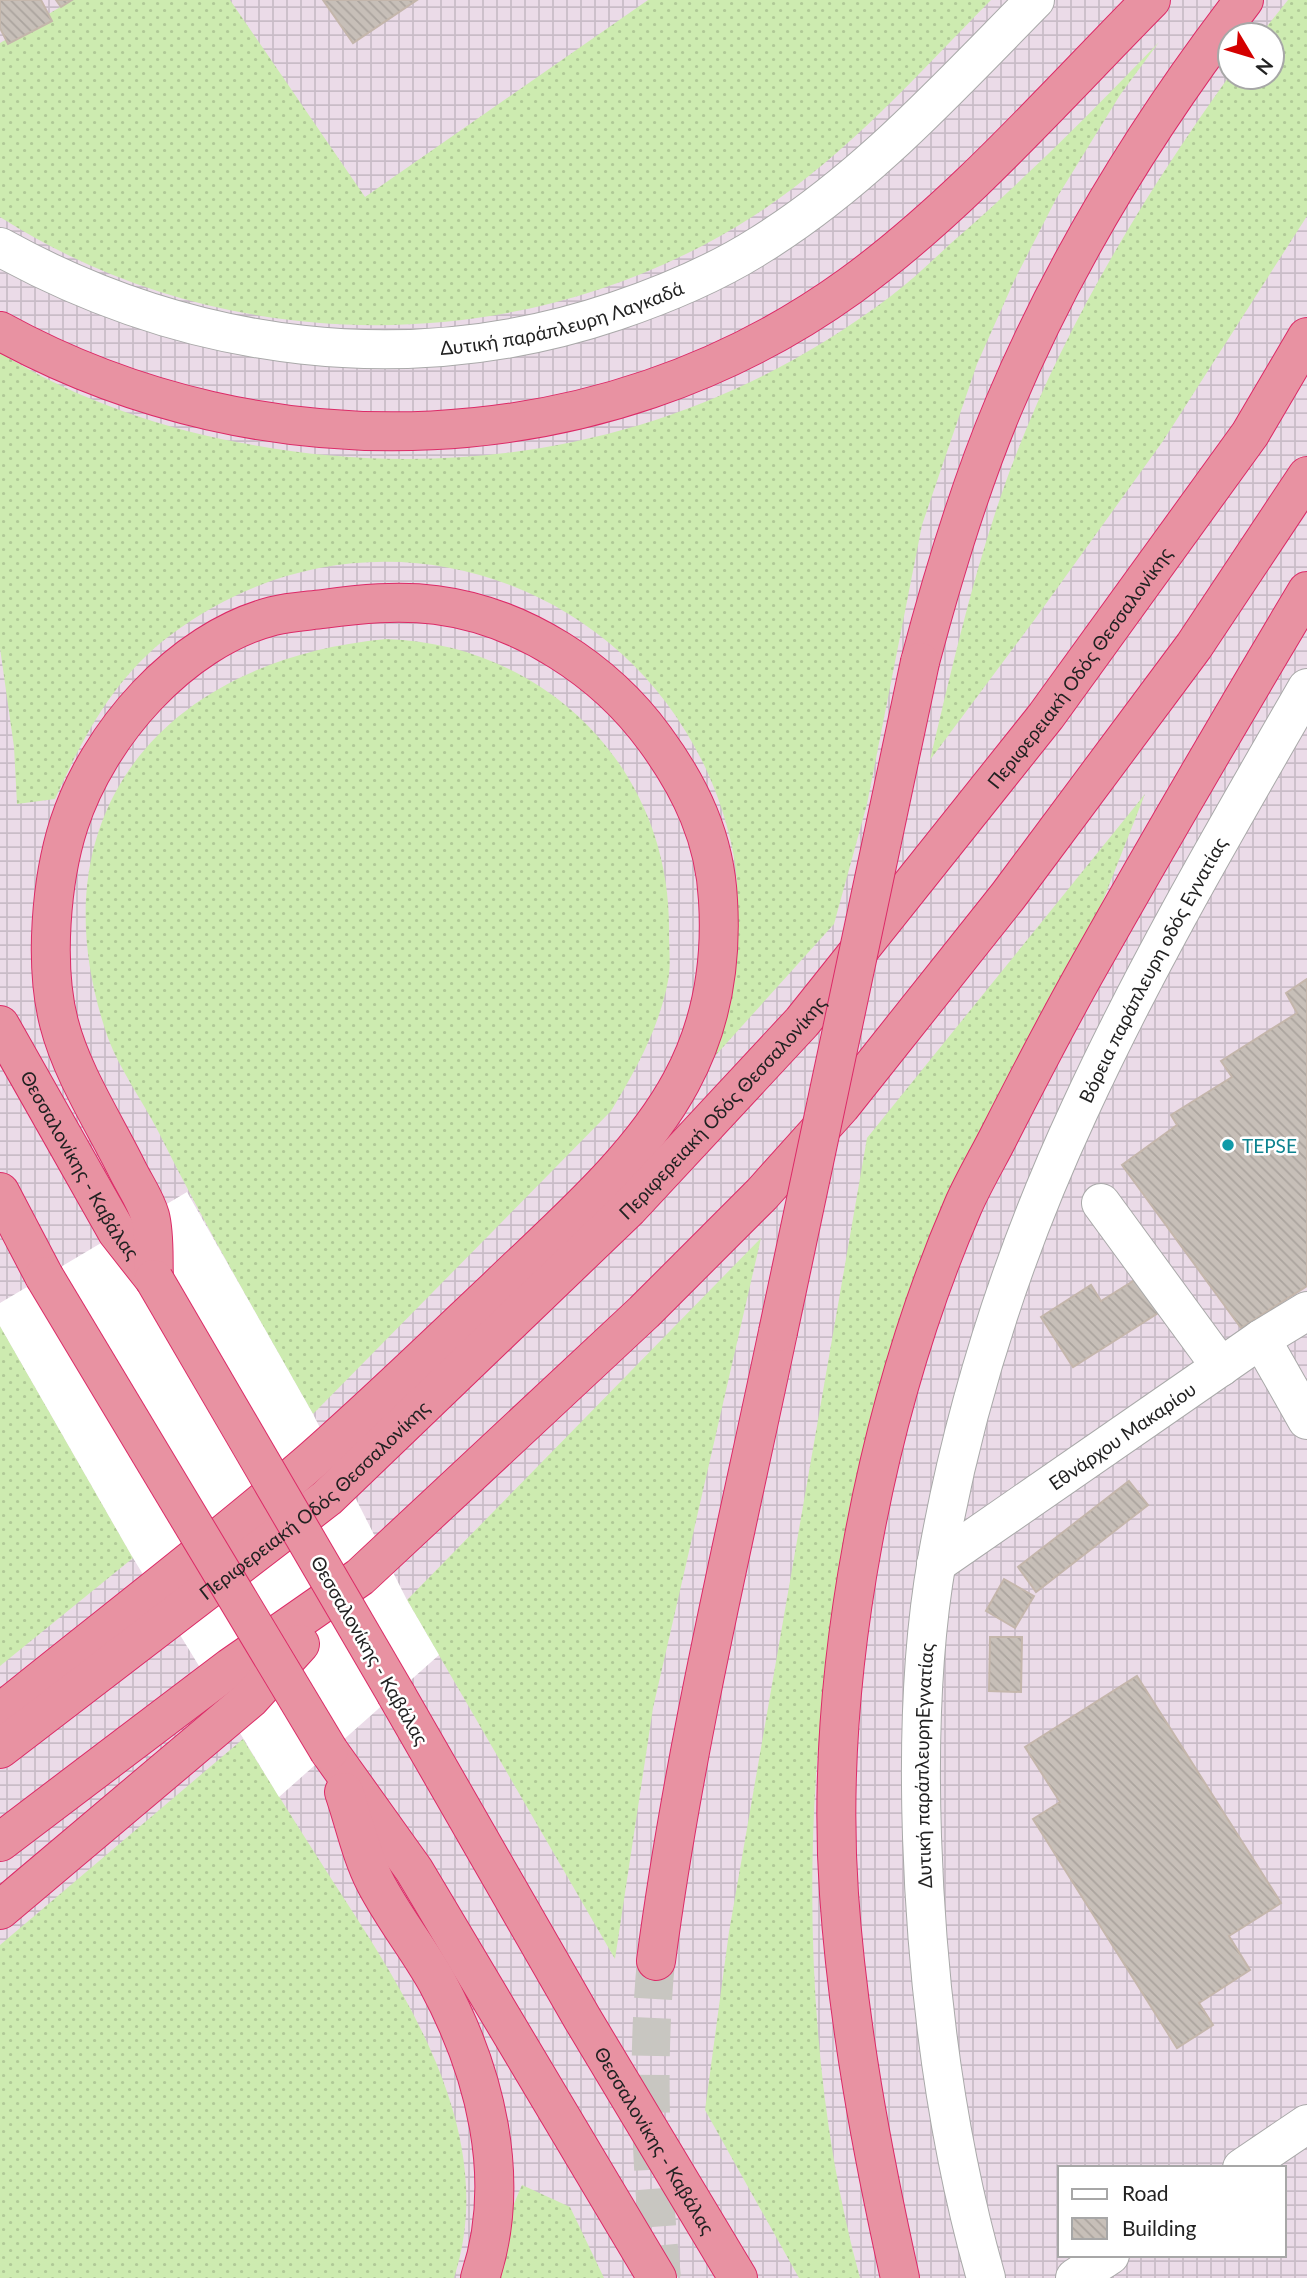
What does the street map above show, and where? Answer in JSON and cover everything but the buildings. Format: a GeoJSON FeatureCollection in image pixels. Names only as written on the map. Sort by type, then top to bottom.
{"type":"FeatureCollection","features":[{"type":"Feature","properties":{"kind":"highway"},"geometry":{"type":"LineString","coordinates":[[0,331],[65,365],[119,386],[220,414],[321,430],[395,434],[457,430],[537,420],[608,403],[720,363],[778,333],[858,280],[923,227],[1151,0]]}},
{"type":"Feature","properties":{"kind":"highway"},"geometry":{"type":"LineString","coordinates":[[656,1961],[668,1868],[687,1767],[920,662],[974,484],[1003,406],[1045,314],[1126,168],[1170,101],[1244,0]]}},
{"type":"Feature","properties":{"kind":"highway","name":"Περιφερειακή Οδός Θεσσαλονίκης"},"geometry":{"type":"LineString","coordinates":[[0,1749],[327,1498],[629,1208],[802,1022],[1054,705],[1250,433],[1307,337]]}},
{"type":"Feature","properties":{"kind":"highway"},"geometry":{"type":"LineString","coordinates":[[0,1910],[250,1699],[360,1577],[644,1312],[762,1194],[841,1106],[1008,896],[1194,646],[1307,477]]}},
{"type":"Feature","properties":{"kind":"highway"},"geometry":{"type":"LineString","coordinates":[[900,2278],[877,2175],[858,2060],[839,1892],[840,1744],[845,1676],[864,1544],[883,1456],[908,1361],[964,1204],[1060,1019],[1307,591]]}},
{"type":"Feature","properties":{"kind":"highway"},"geometry":{"type":"LineString","coordinates":[[0,1713],[324,1449],[591,1196],[638,1142],[677,1089],[699,1046],[716,987],[720,933],[717,873],[702,817],[674,765],[641,720],[600,680],[558,649],[499,621],[439,605],[378,603],[270,617],[223,638],[166,677],[125,719],[93,764],[69,824],[54,888],[52,959],[59,1023],[134,1224]]}},
{"type":"Feature","properties":{"kind":"highway","name":"Θεσσαλονίκης - Καβάλας"},"geometry":{"type":"LineString","coordinates":[[0,1025],[134,1224],[154,1279],[582,2018],[738,2278]]}},
{"type":"Feature","properties":{"kind":"highway"},"geometry":{"type":"LineString","coordinates":[[0,1192],[44,1276],[329,1751],[414,1870],[657,2278]]}},
{"type":"Feature","properties":{"kind":"highway"},"geometry":{"type":"LineString","coordinates":[[0,1842],[231,1667],[360,1577]]}},
{"type":"Feature","properties":{"kind":"highway"},"geometry":{"type":"LineString","coordinates":[[329,1751],[374,1881],[437,1982],[480,2088],[494,2145],[494,2204],[487,2255],[480,2278]]}},
{"type":"Feature","properties":{"kind":"street","name":"Δυτική παράπλευρη Λαγκαδά"},"geometry":{"type":"LineString","coordinates":[[0,247],[119,304],[192,326],[270,343],[340,349],[418,349],[527,336],[642,302],[711,272],[760,246],[835,192],[882,152],[1035,0]]}},
{"type":"Feature","properties":{"kind":"street","name":"Βόρεια παράπλευρη οδός Εγνατίας"},"geometry":{"type":"LineString","coordinates":[[1018,1261],[1077,1114],[1134,996],[1307,688]]}},
{"type":"Feature","properties":{"kind":"street"},"geometry":{"type":"LineString","coordinates":[[1101,1203],[1221,1367]]}},
{"type":"Feature","properties":{"kind":"street","name":"Δυτική παράπλευρηΕγνατίας"},"geometry":{"type":"LineString","coordinates":[[986,2278],[950,2115],[933,2011],[927,1946],[921,1720],[936,1564],[967,1421],[1018,1261]]}},
{"type":"Feature","properties":{"kind":"street","name":"Εθνάρχου Μακαρίου"},"geometry":{"type":"LineString","coordinates":[[936,1564],[1261,1339],[1307,1311]]}},
{"type":"Feature","properties":{"kind":"street"},"geometry":{"type":"LineString","coordinates":[[1261,1339],[1307,1420]]}},
{"type":"Feature","properties":{"kind":"street"},"geometry":{"type":"LineString","coordinates":[[1245,2166],[1307,2124]]}},
{"type":"Feature","properties":{"kind":"street"},"geometry":{"type":"LineString","coordinates":[[1075,2278],[1107,2257]]}},
{"type":"Feature","properties":{"kind":"shaded area"},"geometry":{"type":"Polygon","coordinates":[[[0,0],[1307,0],[1307,2278],[0,2278],[0,0]]]}},
{"type":"Feature","properties":{"kind":"green space"},"geometry":{"type":"Polygon","coordinates":[[[72,0],[230,0],[365,197],[648,0],[991,0],[908,86],[819,167],[755,215],[667,263],[574,297],[477,318],[378,325],[279,319],[182,298],[88,265],[0,217],[0,43],[72,0]]]}},
{"type":"Feature","properties":{"kind":"green space"},"geometry":{"type":"Polygon","coordinates":[[[1288,0],[1307,0],[1307,216],[1163,441],[930,760],[965,615],[986,543],[1009,473],[1054,368],[1135,217],[1219,91],[1286,91],[1286,21],[1271,21],[1288,0]]]}},
{"type":"Feature","properties":{"kind":"green space"},"geometry":{"type":"Polygon","coordinates":[[[1159,42],[1120,95],[1056,199],[1014,281],[977,364],[922,525],[867,804],[834,924],[715,1056],[734,949],[736,869],[731,842],[699,754],[648,681],[584,624],[508,584],[426,564],[340,565],[254,587],[172,634],[134,668],[103,708],[55,799],[17,804],[14,747],[0,648],[0,353],[60,385],[122,411],[187,431],[253,445],[338,456],[423,459],[506,453],[588,439],[668,416],[745,385],[820,345],[891,296],[1031,170],[1159,42]]]}},
{"type":"Feature","properties":{"kind":"green space"},"geometry":{"type":"Polygon","coordinates":[[[386,639],[445,646],[499,664],[548,692],[589,727],[623,770],[649,819],[664,874],[669,975],[653,1032],[611,1111],[313,1414],[113,1050],[88,957],[87,884],[103,819],[134,762],[180,715],[238,679],[307,653],[386,639]]]}},
{"type":"Feature","properties":{"kind":"green space"},"geometry":{"type":"Polygon","coordinates":[[[1145,794],[843,1560],[829,1646],[819,1736],[813,1827],[813,1920],[816,2013],[826,2104],[840,2193],[860,2278],[799,2278],[705,2110],[729,1932],[867,1138],[1145,794]]]}},
{"type":"Feature","properties":{"kind":"green space"},"geometry":{"type":"Polygon","coordinates":[[[761,1238],[653,1708],[615,1959],[407,1600],[761,1238]]]}},
{"type":"Feature","properties":{"kind":"green space"},"geometry":{"type":"Polygon","coordinates":[[[0,1326],[133,1558],[0,1666],[0,1326]]]}},
{"type":"Feature","properties":{"kind":"green space"},"geometry":{"type":"Polygon","coordinates":[[[243,1739],[390,1973],[417,2021],[439,2070],[456,2121],[465,2172],[465,2225],[454,2278],[0,2278],[0,1945],[243,1739]]]}},
{"type":"Feature","properties":{"kind":"green space"},"geometry":{"type":"Polygon","coordinates":[[[522,2185],[570,2207],[604,2278],[495,2278],[500,2236],[522,2185]]]}},
{"type":"Feature","properties":{"kind":"pier"},"geometry":{"type":"Polygon","coordinates":[[[187,1192],[313,1414],[407,1600],[439,1655],[279,1797],[133,1558],[0,1326],[0,1303],[187,1192]]]}},
{"type":"Feature","properties":{"kind":"tunnel"},"geometry":{"type":"LineString","coordinates":[[656,1961],[651,2040],[651,2120],[662,2278]]}},
{"type":"Feature","properties":{"kind":"place","name":"TEPSE"},"geometry":{"type":"Point","coordinates":[1228,1145]}}]}
